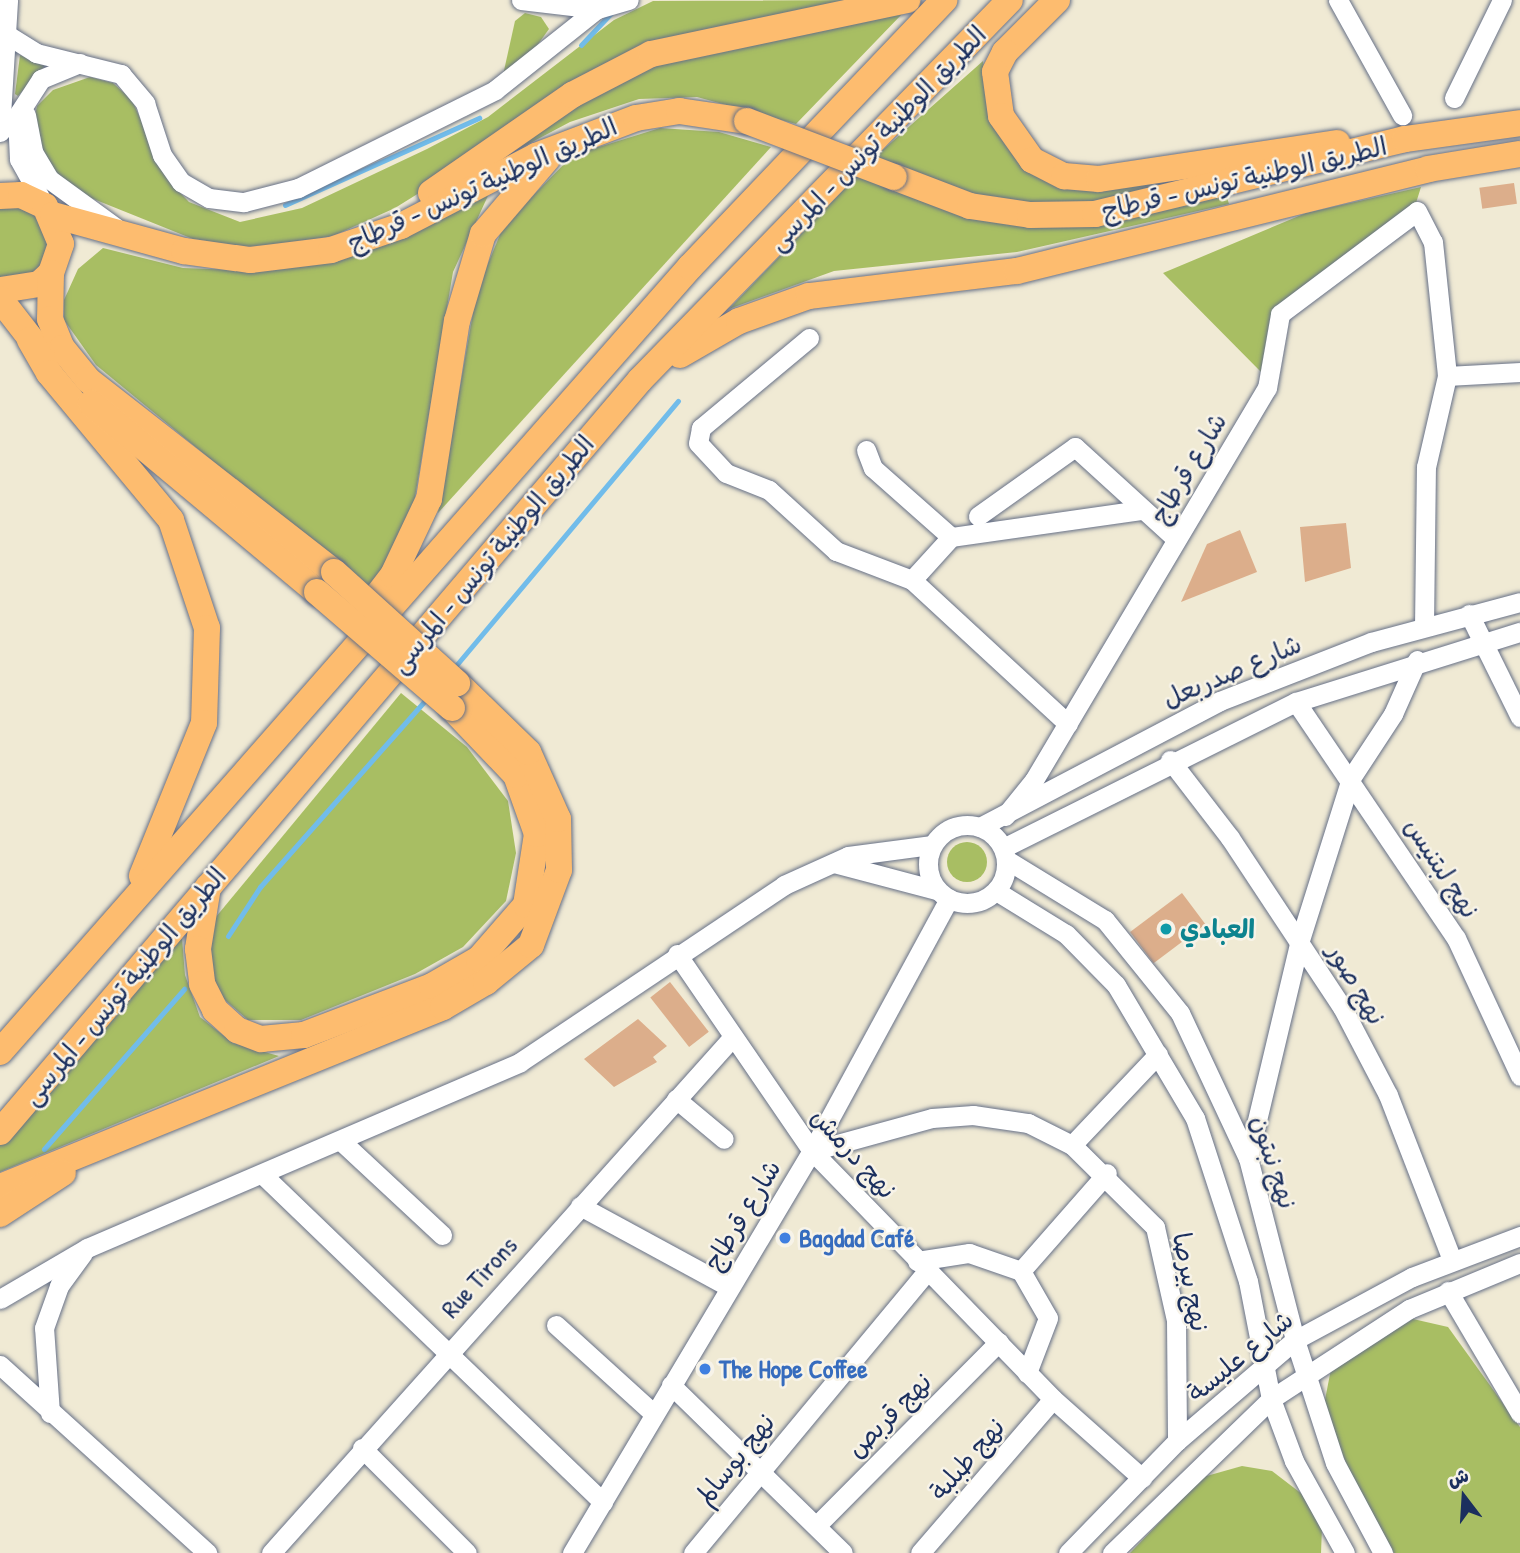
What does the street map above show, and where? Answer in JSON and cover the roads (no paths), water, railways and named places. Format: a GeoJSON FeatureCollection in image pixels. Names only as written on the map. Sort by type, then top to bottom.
{"type":"FeatureCollection","features":[{"type":"Feature","properties":{"kind":"highway"},"geometry":{"type":"LineString","coordinates":[[331,250],[396,216],[572,95],[631,63],[690,43],[907,0]]}},
{"type":"Feature","properties":{"kind":"highway","name":"الطريق الوطنية تونس - المرسى"},"geometry":{"type":"LineString","coordinates":[[0,1052],[691,267],[944,0]]}},
{"type":"Feature","properties":{"kind":"highway","name":"الطريق الوطنية تونس - المرسى"},"geometry":{"type":"LineString","coordinates":[[0,1132],[640,380],[1010,0]]}},
{"type":"Feature","properties":{"kind":"highway"},"geometry":{"type":"LineString","coordinates":[[887,125],[1046,0]]}},
{"type":"Feature","properties":{"kind":"highway"},"geometry":{"type":"LineString","coordinates":[[1057,0],[1005,52],[995,72],[996,94],[1013,138],[1032,160],[1064,176],[1133,176],[1337,142],[1404,127]]}},
{"type":"Feature","properties":{"kind":"highway","name":"الطريق الوطنية تونس - قرطاج"},"geometry":{"type":"LineString","coordinates":[[0,196],[21,195],[49,211],[128,236],[250,260],[331,250],[401,226],[581,137],[679,111],[747,121],[970,206],[1030,215],[1095,215],[1404,127],[1520,123]]}},
{"type":"Feature","properties":{"kind":"highway"},"geometry":{"type":"LineString","coordinates":[[312,699],[341,641],[416,535],[429,499],[457,321],[483,234],[546,159],[581,137]]}},
{"type":"Feature","properties":{"kind":"highway","name":"الطريق الوطنية تونس - قرطاج"},"geometry":{"type":"LineString","coordinates":[[640,380],[739,321],[809,296],[1030,268],[1429,169],[1520,154]]}},
{"type":"Feature","properties":{"kind":"highway"},"geometry":{"type":"LineString","coordinates":[[0,1186],[443,1007],[531,945],[559,870],[558,819],[528,752],[455,696],[89,380],[62,348],[50,319],[51,273],[61,244],[49,211]]}},
{"type":"Feature","properties":{"kind":"highway"},"geometry":{"type":"LineString","coordinates":[[0,289],[23,290],[51,273]]}},
{"type":"Feature","properties":{"kind":"highway"},"geometry":{"type":"LineString","coordinates":[[0,299],[49,373],[171,520],[208,628],[204,723],[131,901]]}},
{"type":"Feature","properties":{"kind":"highway"},"geometry":{"type":"LineString","coordinates":[[30,341],[79,393],[325,582]]}},
{"type":"Feature","properties":{"kind":"highway"},"geometry":{"type":"LineString","coordinates":[[208,887],[198,949],[202,984],[215,1010],[237,1030],[261,1039],[304,1035],[432,986],[479,958],[526,905],[537,834],[516,775],[455,696]]}},
{"type":"Feature","properties":{"kind":"highway"},"geometry":{"type":"LineString","coordinates":[[0,1214],[42,1185],[179,1114]]}},
{"type":"Feature","properties":{"kind":"street"},"geometry":{"type":"LineString","coordinates":[[0,132],[8,0]]}},
{"type":"Feature","properties":{"kind":"street"},"geometry":{"type":"LineString","coordinates":[[521,0],[610,3]]}},
{"type":"Feature","properties":{"kind":"street"},"geometry":{"type":"LineString","coordinates":[[1338,0],[1404,127]]}},
{"type":"Feature","properties":{"kind":"street"},"geometry":{"type":"LineString","coordinates":[[1454,97],[1502,0]]}},
{"type":"Feature","properties":{"kind":"street"},"geometry":{"type":"LineString","coordinates":[[6,34],[36,53],[87,62],[121,74],[139,92],[162,155],[181,181],[209,198],[244,202],[298,188],[485,96],[610,3]]}},
{"type":"Feature","properties":{"kind":"street"},"geometry":{"type":"LineString","coordinates":[[49,211],[15,145],[17,116],[30,90],[55,70],[87,62]]}},
{"type":"Feature","properties":{"kind":"street"},"geometry":{"type":"LineString","coordinates":[[30,90],[26,121],[40,166],[61,189],[128,236]]}},
{"type":"Feature","properties":{"kind":"street","name":"شارع قرطاج"},"geometry":{"type":"LineString","coordinates":[[1005,816],[1068,724],[1267,388],[1280,314],[1418,211],[1433,242],[1447,376]]}},
{"type":"Feature","properties":{"kind":"street"},"geometry":{"type":"LineString","coordinates":[[809,338],[701,428],[698,443],[726,473],[769,490],[836,551],[912,580],[1068,724]]}},
{"type":"Feature","properties":{"kind":"street"},"geometry":{"type":"LineString","coordinates":[[1424,626],[1426,467],[1447,376],[1520,372]]}},
{"type":"Feature","properties":{"kind":"street"},"geometry":{"type":"LineString","coordinates":[[978,516],[1075,447],[1140,510],[1176,539]]}},
{"type":"Feature","properties":{"kind":"street"},"geometry":{"type":"LineString","coordinates":[[866,450],[873,468],[951,537]]}},
{"type":"Feature","properties":{"kind":"street"},"geometry":{"type":"LineString","coordinates":[[912,580],[951,537],[1140,510]]}},
{"type":"Feature","properties":{"kind":"street","name":"شارع صدربعل"},"geometry":{"type":"LineString","coordinates":[[980,827],[1220,701],[1424,626],[1520,602]]}},
{"type":"Feature","properties":{"kind":"street"},"geometry":{"type":"LineString","coordinates":[[1468,614],[1520,717]]}},
{"type":"Feature","properties":{"kind":"street","name":"شارع صدربعل"},"geometry":{"type":"LineString","coordinates":[[1005,854],[1170,760],[1296,702],[1417,660],[1520,632]]}},
{"type":"Feature","properties":{"kind":"street"},"geometry":{"type":"LineString","coordinates":[[1248,1158],[1300,940],[1352,779],[1393,714],[1417,660]]}},
{"type":"Feature","properties":{"kind":"street","name":"نهج لبتنيس"},"geometry":{"type":"LineString","coordinates":[[1296,702],[1352,779],[1456,938],[1520,1076]]}},
{"type":"Feature","properties":{"kind":"street","name":"نهج صور"},"geometry":{"type":"LineString","coordinates":[[1170,760],[1300,940],[1388,1095],[1452,1260]]}},
{"type":"Feature","properties":{"kind":"street"},"geometry":{"type":"LineString","coordinates":[[0,1299],[87,1248],[263,1175],[520,1062],[677,954],[785,885],[834,863],[932,845],[953,827],[980,827],[1005,854],[996,891],[974,903],[834,863]]}},
{"type":"Feature","properties":{"kind":"street"},"geometry":{"type":"LineString","coordinates":[[932,845],[929,876],[942,895]]}},
{"type":"Feature","properties":{"kind":"street","name":"نهج نبتون"},"geometry":{"type":"LineString","coordinates":[[1005,854],[1084,903],[1153,976],[1180,1013],[1248,1158],[1305,1375],[1335,1462],[1383,1553]]}},
{"type":"Feature","properties":{"kind":"street"},"geometry":{"type":"LineString","coordinates":[[996,891],[1086,952],[1116,985],[1195,1118],[1225,1199],[1248,1281],[1261,1367],[1271,1399],[1294,1461],[1345,1553]]}},
{"type":"Feature","properties":{"kind":"street","name":"شارع قرطاج"},"geometry":{"type":"LineString","coordinates":[[572,1553],[811,1150],[942,895]]}},
{"type":"Feature","properties":{"kind":"street","name":"نهج درمش"},"geometry":{"type":"LineString","coordinates":[[677,954],[730,1040],[811,1150],[1053,1399],[1142,1478]]}},
{"type":"Feature","properties":{"kind":"street","name":"Rue Tirons"},"geometry":{"type":"LineString","coordinates":[[271,1553],[447,1352],[730,1040]]}},
{"type":"Feature","properties":{"kind":"street"},"geometry":{"type":"LineString","coordinates":[[1072,1145],[1158,1054]]}},
{"type":"Feature","properties":{"kind":"street"},"geometry":{"type":"LineString","coordinates":[[676,1099],[724,1139]]}},
{"type":"Feature","properties":{"kind":"street","name":"نهج بيرصا"},"geometry":{"type":"LineString","coordinates":[[811,1150],[932,1118],[972,1115],[1028,1124],[1072,1145],[1107,1173],[1155,1227],[1166,1258],[1176,1320],[1177,1441]]}},
{"type":"Feature","properties":{"kind":"street"},"geometry":{"type":"LineString","coordinates":[[341,1141],[442,1236]]}},
{"type":"Feature","properties":{"kind":"street"},"geometry":{"type":"LineString","coordinates":[[1021,1271],[1107,1173]]}},
{"type":"Feature","properties":{"kind":"street"},"geometry":{"type":"LineString","coordinates":[[263,1175],[603,1502]]}},
{"type":"Feature","properties":{"kind":"street"},"geometry":{"type":"LineString","coordinates":[[580,1206],[729,1287]]}},
{"type":"Feature","properties":{"kind":"street","name":"شارع عليسة"},"geometry":{"type":"LineString","coordinates":[[1068,1553],[1177,1441],[1295,1340],[1452,1260],[1520,1236]]}},
{"type":"Feature","properties":{"kind":"street"},"geometry":{"type":"LineString","coordinates":[[50,1413],[44,1328],[59,1286],[87,1248]]}},
{"type":"Feature","properties":{"kind":"street"},"geometry":{"type":"LineString","coordinates":[[922,1266],[969,1253],[1021,1271],[1048,1318],[1027,1373]]}},
{"type":"Feature","properties":{"kind":"street","name":"شارع عليسة"},"geometry":{"type":"LineString","coordinates":[[1112,1553],[1271,1399],[1305,1375],[1448,1291],[1520,1263]]}},
{"type":"Feature","properties":{"kind":"street","name":"نهج بوسالم"},"geometry":{"type":"LineString","coordinates":[[694,1553],[922,1266]]}},
{"type":"Feature","properties":{"kind":"street"},"geometry":{"type":"LineString","coordinates":[[1448,1291],[1520,1413]]}},
{"type":"Feature","properties":{"kind":"street"},"geometry":{"type":"LineString","coordinates":[[556,1325],[654,1414]]}},
{"type":"Feature","properties":{"kind":"street","name":"نهج قربص"},"geometry":{"type":"LineString","coordinates":[[827,1543],[999,1342]]}},
{"type":"Feature","properties":{"kind":"street"},"geometry":{"type":"LineString","coordinates":[[0,1365],[207,1553]]}},
{"type":"Feature","properties":{"kind":"street"},"geometry":{"type":"LineString","coordinates":[[671,1385],[827,1543]]}},
{"type":"Feature","properties":{"kind":"street","name":"نهج طبلبة"},"geometry":{"type":"LineString","coordinates":[[920,1553],[1053,1399]]}},
{"type":"Feature","properties":{"kind":"street"},"geometry":{"type":"LineString","coordinates":[[362,1448],[467,1553]]}},
{"type":"Feature","properties":{"kind":"waterway"},"geometry":{"type":"LineString","coordinates":[[581,45],[611,13]]}},
{"type":"Feature","properties":{"kind":"waterway"},"geometry":{"type":"LineString","coordinates":[[285,205],[479,118]]}},
{"type":"Feature","properties":{"kind":"waterway"},"geometry":{"type":"LineString","coordinates":[[453,669],[678,401]]}},
{"type":"Feature","properties":{"kind":"waterway"},"geometry":{"type":"LineString","coordinates":[[228,936],[260,887],[428,697]]}},
{"type":"Feature","properties":{"kind":"waterway"},"geometry":{"type":"LineString","coordinates":[[44,1149],[184,989]]}},
{"type":"Feature","properties":{"kind":"place","name":"العبادي"},"geometry":{"type":"Point","coordinates":[1166,929]}},
{"type":"Feature","properties":{"kind":"place","name":"Bagdad Café"},"geometry":{"type":"Point","coordinates":[785,1238]}},
{"type":"Feature","properties":{"kind":"place","name":"The Hope Coffee"},"geometry":{"type":"Point","coordinates":[705,1369]}}]}
